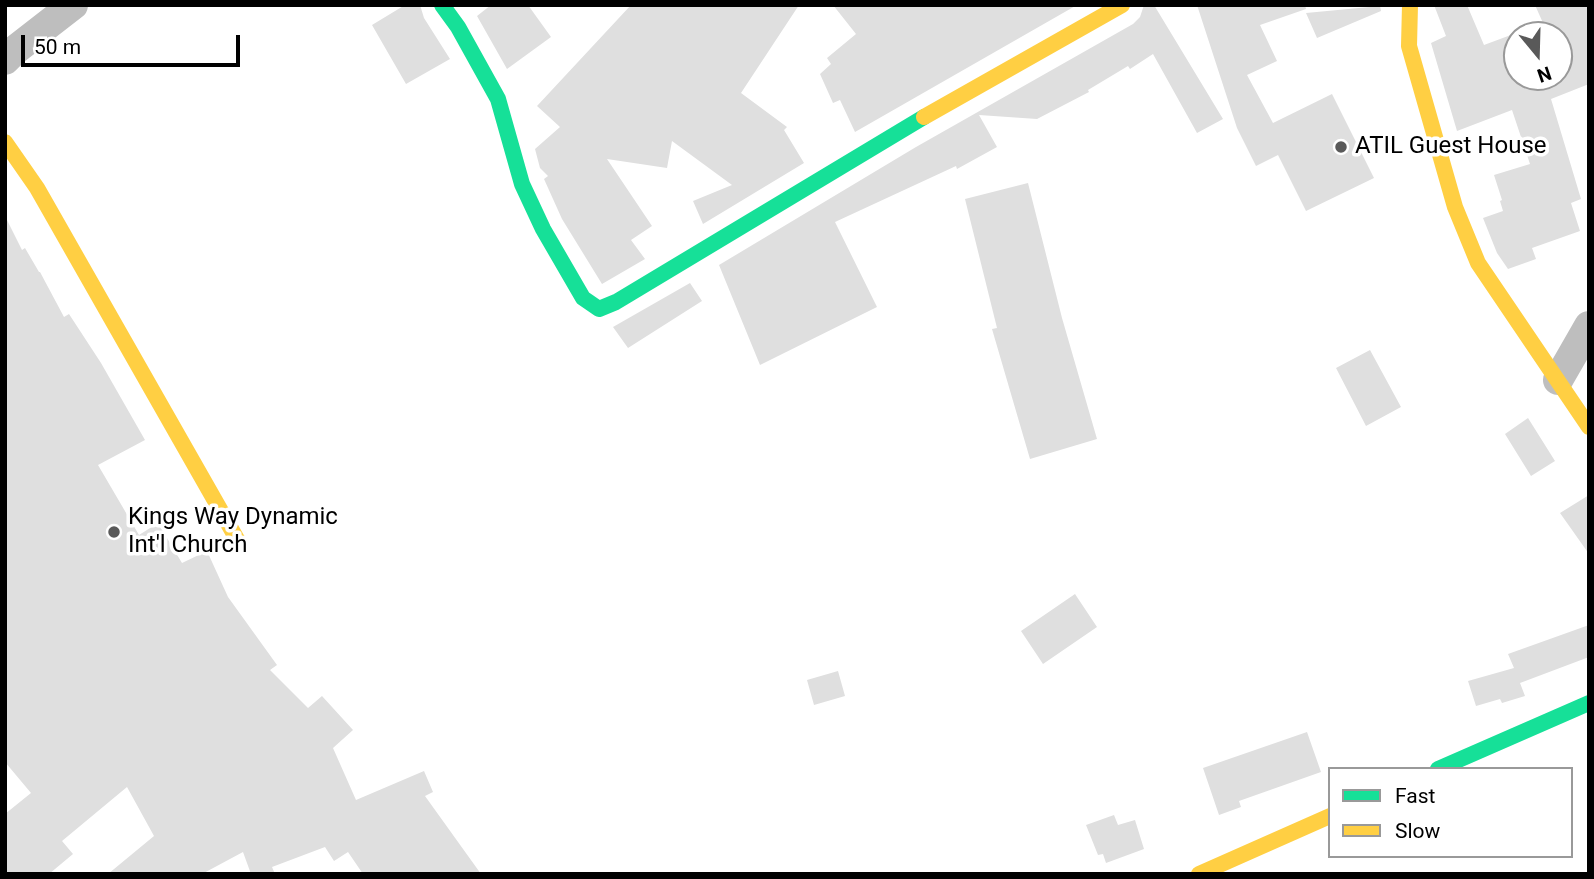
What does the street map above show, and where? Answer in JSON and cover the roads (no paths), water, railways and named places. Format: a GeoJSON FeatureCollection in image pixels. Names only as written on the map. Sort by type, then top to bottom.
{"type":"FeatureCollection","features":[{"type":"Feature","properties":{"kind":"street"},"geometry":{"type":"LineString","coordinates":[[5,60],[72,5]]}},
{"type":"Feature","properties":{"kind":"street"},"geometry":{"type":"LineString","coordinates":[[442,5],[458,27],[498,99],[522,184],[542,229],[583,298],[599,309],[616,302],[905,128],[1122,5]]}},
{"type":"Feature","properties":{"kind":"street"},"geometry":{"type":"LineString","coordinates":[[1410,5],[1409,46],[1455,207],[1478,263],[1589,427]]}},
{"type":"Feature","properties":{"kind":"street"},"geometry":{"type":"LineString","coordinates":[[5,142],[37,188],[238,541]]}},
{"type":"Feature","properties":{"kind":"street"},"geometry":{"type":"LineString","coordinates":[[1558,380],[1589,326]]}},
{"type":"Feature","properties":{"kind":"street"},"geometry":{"type":"LineString","coordinates":[[1443,767],[1589,702]]}},
{"type":"Feature","properties":{"kind":"street"},"geometry":{"type":"LineString","coordinates":[[1199,874],[1328,817]]}},
{"type":"Feature","properties":{"kind":"place","name":"ATIL Guest House"},"geometry":{"type":"Point","coordinates":[1341,147]}},
{"type":"Feature","properties":{"kind":"place","name":"Kings Way Dynamic Int'l Church"},"geometry":{"type":"Point","coordinates":[114,532]}}]}
